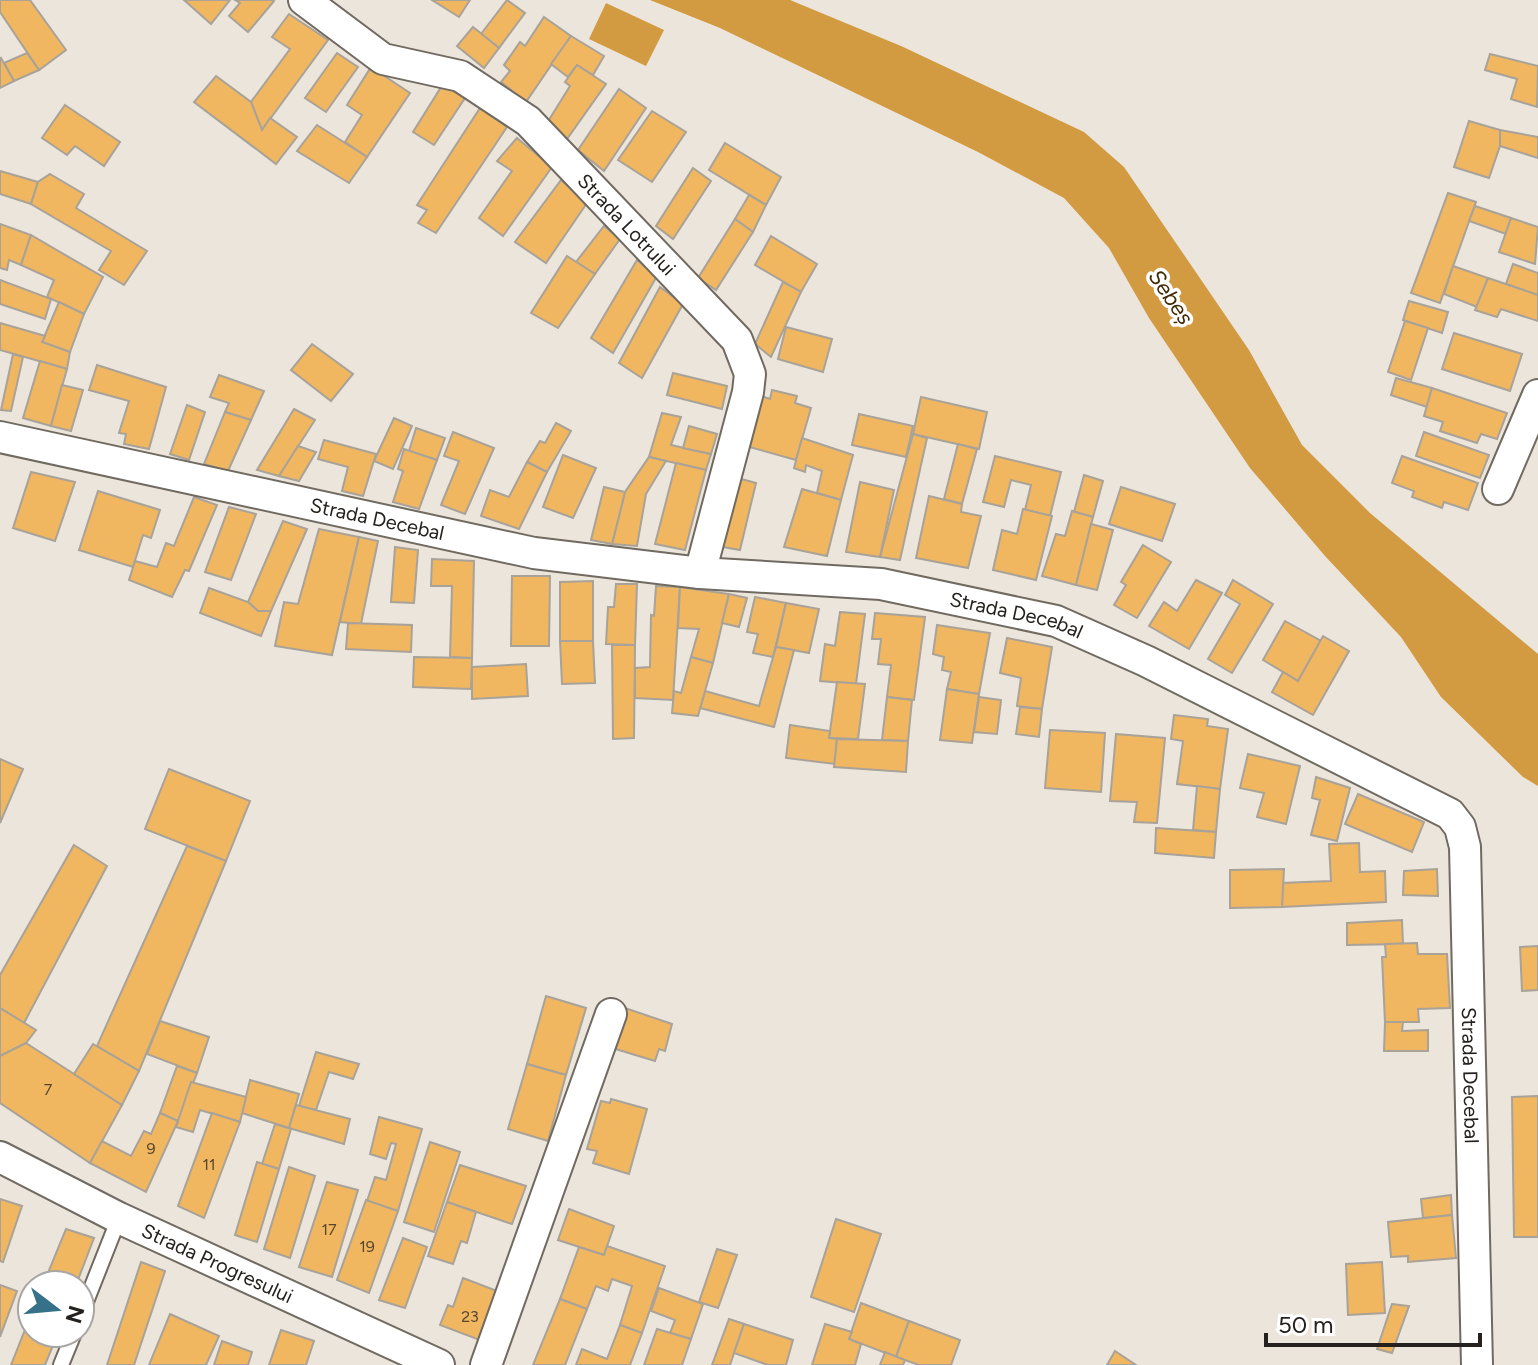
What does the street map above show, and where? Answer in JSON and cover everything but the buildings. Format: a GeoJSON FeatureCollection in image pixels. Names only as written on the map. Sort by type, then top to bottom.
{"type":"FeatureCollection","features":[{"type":"Feature","properties":{"kind":"street","name":"Strada Lotrului"},"geometry":{"type":"LineString","coordinates":[[304,0],[383,59],[460,76],[528,121],[737,340],[750,374],[748,392],[700,573]]}},
{"type":"Feature","properties":{"kind":"street"},"geometry":{"type":"LineString","coordinates":[[1498,489],[1538,395]]}},
{"type":"Feature","properties":{"kind":"street","name":"Strada Decebal"},"geometry":{"type":"LineString","coordinates":[[0,437],[534,553],[700,573],[881,584],[1056,621],[1134,655],[1450,814],[1460,827],[1465,847],[1477,1365]]}},
{"type":"Feature","properties":{"kind":"street"},"geometry":{"type":"LineString","coordinates":[[486,1365],[611,1014]]}},
{"type":"Feature","properties":{"kind":"street","name":"Strada Progresului"},"geometry":{"type":"LineString","coordinates":[[0,1157],[119,1218],[439,1365]]}},
{"type":"Feature","properties":{"kind":"lane"},"geometry":{"type":"LineString","coordinates":[[96,1276],[119,1218]]}},
{"type":"Feature","properties":{"kind":"water","name":"Sebeș"},"geometry":{"type":"Polygon","coordinates":[[[650,0],[790,0],[901,46],[1084,132],[1124,167],[1249,350],[1302,445],[1370,513],[1538,654],[1538,786],[1523,777],[1441,697],[1401,637],[1325,556],[1250,468],[1149,318],[1109,248],[1064,198],[978,152],[720,28],[650,0]]]}},
{"type":"Feature","properties":{"kind":"water"},"geometry":{"type":"Polygon","coordinates":[[[606,3],[664,30],[646,66],[589,39],[606,3]]]}}]}
